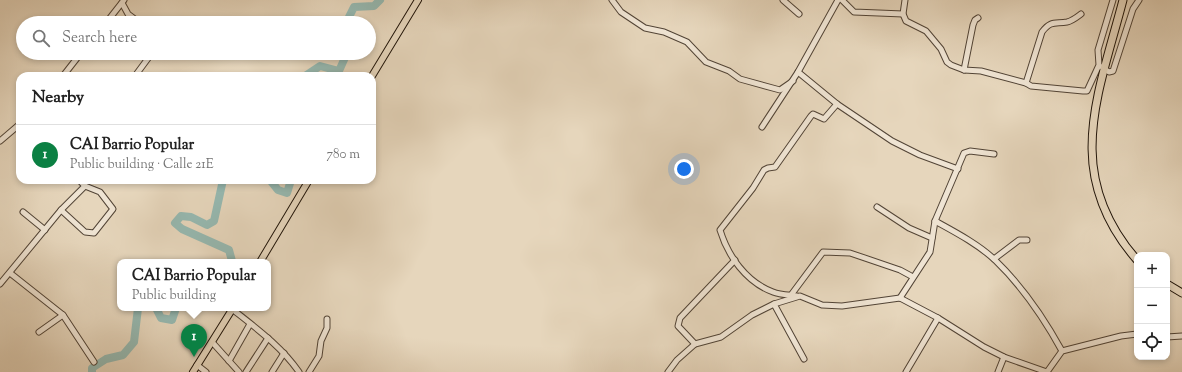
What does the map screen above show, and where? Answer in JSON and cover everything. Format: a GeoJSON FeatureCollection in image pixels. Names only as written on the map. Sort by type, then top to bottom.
{"type":"FeatureCollection","features":[{"type":"Feature","properties":{"kind":"highway"},"geometry":{"type":"LineString","coordinates":[[1123,0],[1105,70],[1092,130],[1093,169],[1102,204],[1113,228],[1134,256]]}},
{"type":"Feature","properties":{"kind":"highway"},"geometry":{"type":"LineString","coordinates":[[1170,286],[1182,293]]}},
{"type":"Feature","properties":{"kind":"main road"},"geometry":{"type":"LineString","coordinates":[[374,72],[418,0]]}},
{"type":"Feature","properties":{"kind":"main road"},"geometry":{"type":"LineString","coordinates":[[262,259],[307,184]]}},
{"type":"Feature","properties":{"kind":"main road"},"geometry":{"type":"LineString","coordinates":[[193,372],[230,311]]}},
{"type":"Feature","properties":{"kind":"street"},"geometry":{"type":"LineString","coordinates":[[612,0],[621,12],[645,28],[664,32],[687,42],[697,55],[706,62],[729,71],[740,79],[780,90],[793,81]]}},
{"type":"Feature","properties":{"kind":"street"},"geometry":{"type":"LineString","coordinates":[[784,0],[799,14]]}},
{"type":"Feature","properties":{"kind":"street"},"geometry":{"type":"LineString","coordinates":[[762,127],[793,81],[838,0]]}},
{"type":"Feature","properties":{"kind":"street"},"geometry":{"type":"LineString","coordinates":[[842,0],[854,12],[903,14]]}},
{"type":"Feature","properties":{"kind":"street"},"geometry":{"type":"LineString","coordinates":[[906,0],[903,14],[906,21],[926,31],[941,49],[946,62],[964,70],[981,71],[1036,87],[1087,91],[1099,65],[1098,50],[1113,0]]}},
{"type":"Feature","properties":{"kind":"street"},"geometry":{"type":"LineString","coordinates":[[1099,65],[1109,72],[1114,71],[1133,9],[1139,0]]}},
{"type":"Feature","properties":{"kind":"street"},"geometry":{"type":"LineString","coordinates":[[111,16],[123,1]]}},
{"type":"Feature","properties":{"kind":"street"},"geometry":{"type":"LineString","coordinates":[[123,1],[128,14],[131,16]]}},
{"type":"Feature","properties":{"kind":"street"},"geometry":{"type":"LineString","coordinates":[[1026,83],[1042,32],[1056,22],[1068,22],[1081,14]]}},
{"type":"Feature","properties":{"kind":"street"},"geometry":{"type":"LineString","coordinates":[[964,70],[973,25],[978,18]]}},
{"type":"Feature","properties":{"kind":"street"},"geometry":{"type":"LineString","coordinates":[[66,72],[76,60]]}},
{"type":"Feature","properties":{"kind":"street"},"geometry":{"type":"LineString","coordinates":[[138,72],[147,60]]}},
{"type":"Feature","properties":{"kind":"street"},"geometry":{"type":"LineString","coordinates":[[798,72],[837,104],[907,149],[958,169]]}},
{"type":"Feature","properties":{"kind":"street"},"geometry":{"type":"LineString","coordinates":[[837,104],[824,118],[813,114],[811,116],[775,167],[764,170],[753,188],[723,224],[720,230],[721,235],[743,273],[753,282],[774,293],[800,296],[822,305],[842,306],[900,298],[938,318],[984,347],[1004,357],[1047,372],[1062,352],[1121,336],[1134,334]]}},
{"type":"Feature","properties":{"kind":"street"},"geometry":{"type":"LineString","coordinates":[[0,140],[16,127]]}},
{"type":"Feature","properties":{"kind":"street"},"geometry":{"type":"LineString","coordinates":[[900,298],[930,252],[935,221],[964,153],[970,151],[994,154]]}},
{"type":"Feature","properties":{"kind":"street"},"geometry":{"type":"LineString","coordinates":[[61,210],[85,232],[94,232],[113,209],[100,192],[84,184]]}},
{"type":"Feature","properties":{"kind":"street"},"geometry":{"type":"LineString","coordinates":[[0,284],[61,210],[86,186]]}},
{"type":"Feature","properties":{"kind":"street"},"geometry":{"type":"LineString","coordinates":[[877,207],[909,228],[932,238]]}},
{"type":"Feature","properties":{"kind":"street"},"geometry":{"type":"LineString","coordinates":[[23,212],[45,230]]}},
{"type":"Feature","properties":{"kind":"street"},"geometry":{"type":"LineString","coordinates":[[935,221],[954,231],[994,259],[1045,320],[1062,352]]}},
{"type":"Feature","properties":{"kind":"street"},"geometry":{"type":"LineString","coordinates":[[994,259],[1019,240],[1027,240]]}},
{"type":"Feature","properties":{"kind":"street"},"geometry":{"type":"LineString","coordinates":[[791,295],[823,252],[850,253],[900,270],[913,277]]}},
{"type":"Feature","properties":{"kind":"street"},"geometry":{"type":"LineString","coordinates":[[695,344],[678,326],[678,322],[680,318],[735,260]]}},
{"type":"Feature","properties":{"kind":"street"},"geometry":{"type":"LineString","coordinates":[[10,273],[63,315],[94,362]]}},
{"type":"Feature","properties":{"kind":"street"},"geometry":{"type":"LineString","coordinates":[[671,371],[695,344],[721,337],[738,328],[752,316],[774,304],[800,296]]}},
{"type":"Feature","properties":{"kind":"street"},"geometry":{"type":"LineString","coordinates":[[774,304],[804,359]]}},
{"type":"Feature","properties":{"kind":"street"},"geometry":{"type":"LineString","coordinates":[[235,311],[284,353],[299,372]]}},
{"type":"Feature","properties":{"kind":"street"},"geometry":{"type":"LineString","coordinates":[[38,332],[63,315]]}},
{"type":"Feature","properties":{"kind":"street"},"geometry":{"type":"LineString","coordinates":[[906,372],[938,318]]}},
{"type":"Feature","properties":{"kind":"street"},"geometry":{"type":"LineString","coordinates":[[309,372],[319,356],[321,341],[327,328],[327,319]]}},
{"type":"Feature","properties":{"kind":"street"},"geometry":{"type":"LineString","coordinates":[[229,361],[250,324]]}},
{"type":"Feature","properties":{"kind":"street"},"geometry":{"type":"LineString","coordinates":[[1170,337],[1182,336]]}},
{"type":"Feature","properties":{"kind":"street"},"geometry":{"type":"LineString","coordinates":[[246,372],[268,338]]}},
{"type":"Feature","properties":{"kind":"street"},"geometry":{"type":"LineString","coordinates":[[212,342],[239,372]]}},
{"type":"Feature","properties":{"kind":"street"},"geometry":{"type":"LineString","coordinates":[[272,372],[284,353]]}},
{"type":"Feature","properties":{"kind":"street"},"geometry":{"type":"LineString","coordinates":[[998,372],[1004,357]]}},
{"type":"Feature","properties":{"kind":"street"},"geometry":{"type":"LineString","coordinates":[[197,365],[206,372]]}},
{"type":"Feature","properties":{"kind":"waterway"},"geometry":{"type":"LineString","coordinates":[[350,16],[354,7],[374,6],[380,0]]}},
{"type":"Feature","properties":{"kind":"waterway"},"geometry":{"type":"LineString","coordinates":[[311,72],[320,66],[339,71],[344,60]]}},
{"type":"Feature","properties":{"kind":"waterway"},"geometry":{"type":"LineString","coordinates":[[222,184],[214,221],[207,225],[191,217],[181,216],[175,223],[182,229],[229,250],[231,259]]}},
{"type":"Feature","properties":{"kind":"waterway"},"geometry":{"type":"LineString","coordinates":[[273,184],[278,190],[287,193],[290,184]]}},
{"type":"Feature","properties":{"kind":"waterway"},"geometry":{"type":"LineString","coordinates":[[92,372],[92,368],[106,359],[123,355],[134,342],[138,311]]}},
{"type":"Feature","properties":{"kind":"waterway"},"geometry":{"type":"LineString","coordinates":[[158,311],[161,318],[172,320],[175,311]]}},
{"type":"Feature","properties":{"kind":"place","name":"CAI Barrio Popular"},"geometry":{"type":"Point","coordinates":[194,357]}}]}
